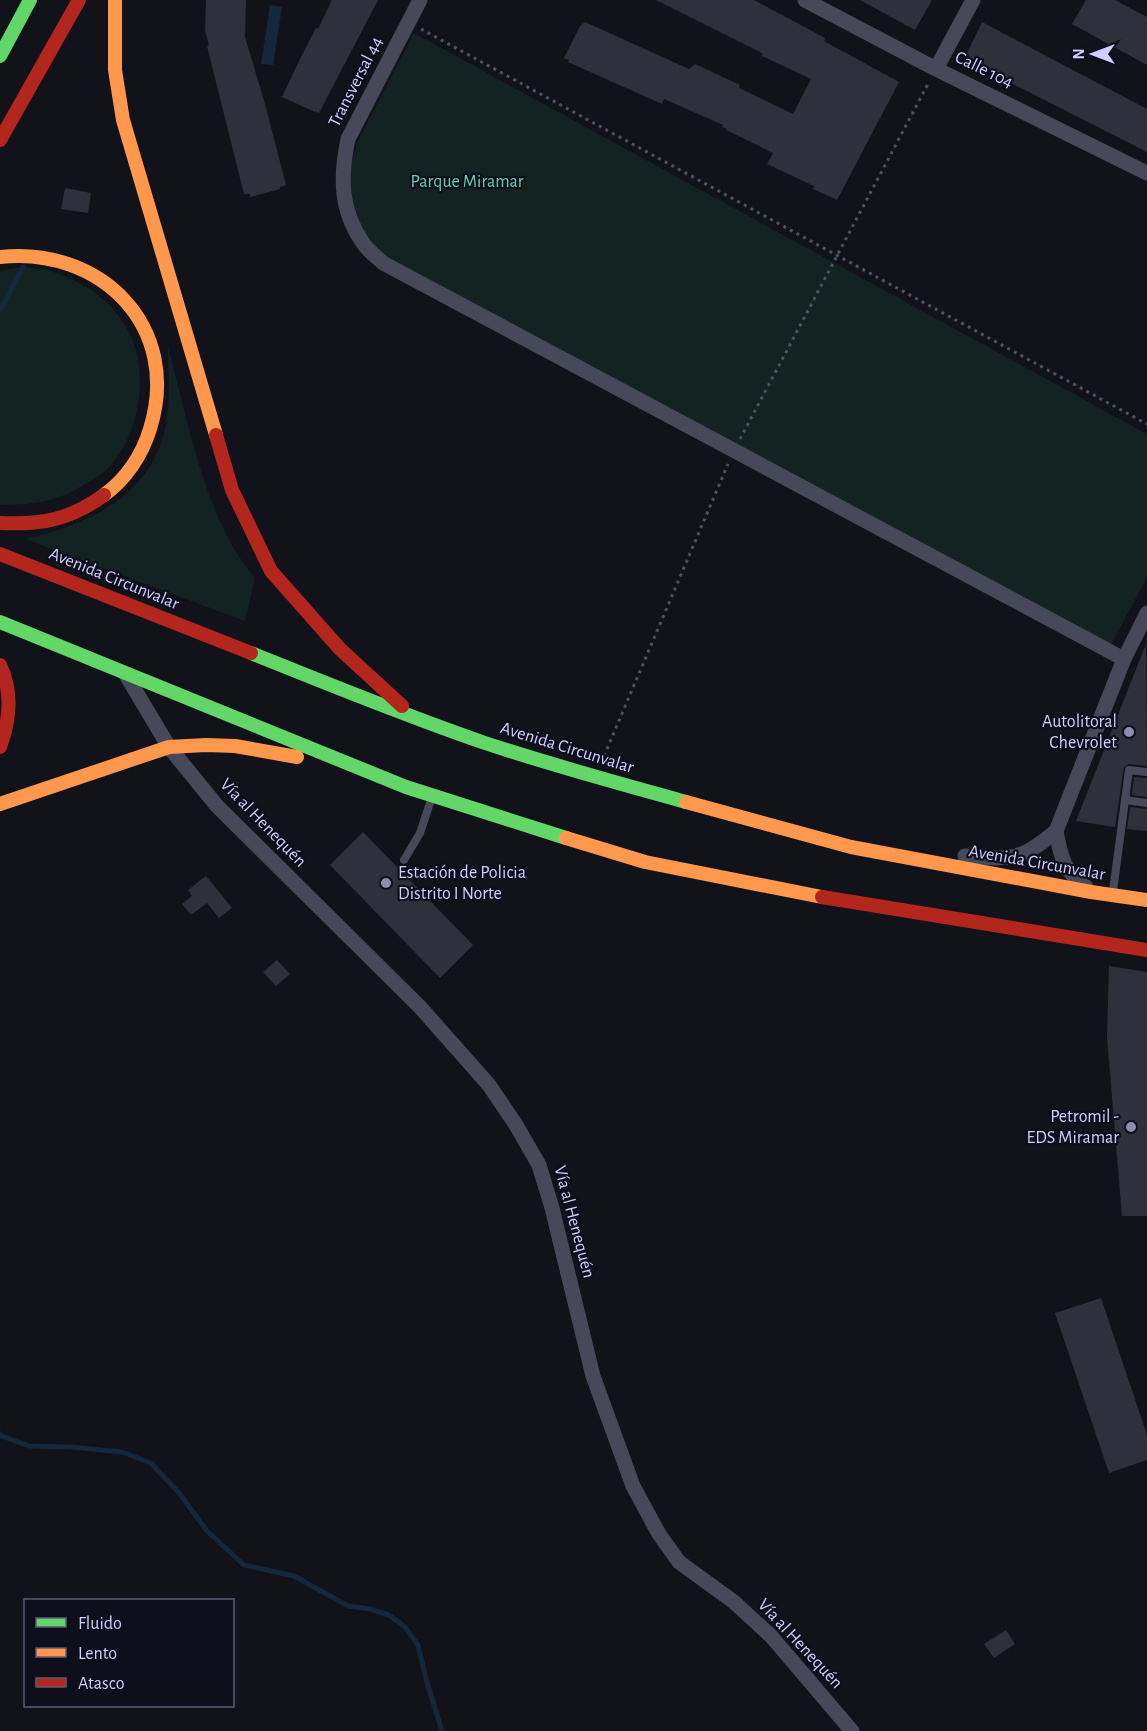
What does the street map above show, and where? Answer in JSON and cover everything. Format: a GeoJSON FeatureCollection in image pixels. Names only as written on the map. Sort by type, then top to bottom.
{"type":"FeatureCollection","features":[{"type":"Feature","properties":{"kind":"main road"},"geometry":{"type":"LineString","coordinates":[[0,56],[30,0]]}},
{"type":"Feature","properties":{"kind":"main road"},"geometry":{"type":"LineString","coordinates":[[0,140],[79,0]]}},
{"type":"Feature","properties":{"kind":"main road"},"geometry":{"type":"LineString","coordinates":[[115,0],[115,70],[123,120],[232,490],[271,571],[340,649],[415,718]]}},
{"type":"Feature","properties":{"kind":"main road"},"geometry":{"type":"LineString","coordinates":[[0,257],[31,255],[60,260],[89,272],[106,283],[134,310],[143,324],[156,363],[159,383],[158,406],[149,438],[134,465],[119,485],[80,512],[58,520],[0,523]]}},
{"type":"Feature","properties":{"kind":"main road","name":"Avenida Circunvalar"},"geometry":{"type":"LineString","coordinates":[[0,554],[415,718],[596,777],[851,847],[1091,892],[1147,900]]}},
{"type":"Feature","properties":{"kind":"main road"},"geometry":{"type":"LineString","coordinates":[[0,622],[406,787]]}},
{"type":"Feature","properties":{"kind":"main road"},"geometry":{"type":"LineString","coordinates":[[0,665],[8,690],[9,714],[0,747]]}},
{"type":"Feature","properties":{"kind":"main road"},"geometry":{"type":"LineString","coordinates":[[0,804],[169,747],[206,745],[258,749],[406,787],[645,862],[791,892],[1147,950]]}},
{"type":"Feature","properties":{"kind":"street","name":"Transversal 44"},"geometry":{"type":"LineString","coordinates":[[420,0],[348,139],[343,164],[343,194],[350,221],[364,245],[383,263],[1124,659]]}},
{"type":"Feature","properties":{"kind":"street","name":"Calle 104"},"geometry":{"type":"LineString","coordinates":[[805,0],[936,69],[1147,172]]}},
{"type":"Feature","properties":{"kind":"street"},"geometry":{"type":"LineString","coordinates":[[936,69],[973,0]]}},
{"type":"Feature","properties":{"kind":"street"},"geometry":{"type":"LineString","coordinates":[[880,853],[1005,859],[1036,848],[1056,831],[1124,659],[1147,613]]}},
{"type":"Feature","properties":{"kind":"street","name":"Vía al Henequén"},"geometry":{"type":"LineString","coordinates":[[124,673],[169,747],[217,806],[420,1007],[489,1085],[539,1165],[552,1208],[593,1376],[633,1486],[659,1534],[680,1562],[734,1602],[771,1636],[852,1731]]}},
{"type":"Feature","properties":{"kind":"street"},"geometry":{"type":"LineString","coordinates":[[1056,831],[1064,864],[1073,877],[1091,892]]}},
{"type":"Feature","properties":{"kind":"lane"},"geometry":{"type":"LineString","coordinates":[[1113,895],[1129,770],[1147,772]]}},
{"type":"Feature","properties":{"kind":"lane"},"geometry":{"type":"LineString","coordinates":[[404,860],[420,833],[433,796]]}},
{"type":"Feature","properties":{"kind":"lane"},"geometry":{"type":"LineString","coordinates":[[1125,800],[1147,803]]}},
{"type":"Feature","properties":{"kind":"path"},"geometry":{"type":"LineString","coordinates":[[408,22],[1147,424]]}},
{"type":"Feature","properties":{"kind":"path"},"geometry":{"type":"LineString","coordinates":[[596,777],[733,451],[936,69]]}},
{"type":"Feature","properties":{"kind":"green space","name":"Parque Miramar"},"geometry":{"type":"Polygon","coordinates":[[[414,33],[1147,434],[1147,577],[1111,645],[388,260],[370,243],[357,220],[350,193],[351,164],[358,141],[414,33]]]}},
{"type":"Feature","properties":{"kind":"green space"},"geometry":{"type":"Polygon","coordinates":[[[23,267],[47,270],[73,280],[92,291],[122,320],[132,338],[138,359],[140,381],[138,405],[134,423],[123,448],[102,474],[51,500],[0,505],[0,271],[23,267]]]}},
{"type":"Feature","properties":{"kind":"green space"},"geometry":{"type":"Polygon","coordinates":[[[168,346],[191,436],[211,499],[223,529],[255,578],[245,621],[25,539],[70,526],[91,517],[128,492],[144,475],[156,456],[166,423],[169,390],[168,346]]]}},
{"type":"Feature","properties":{"kind":"water"},"geometry":{"type":"Polygon","coordinates":[[[270,5],[282,7],[273,65],[261,64],[270,5]]]}},
{"type":"Feature","properties":{"kind":"building"},"geometry":{"type":"Polygon","coordinates":[[[206,0],[246,0],[245,37],[286,185],[280,189],[250,197],[250,194],[244,194],[207,46],[209,45],[205,30],[206,0]]]}},
{"type":"Feature","properties":{"kind":"building"},"geometry":{"type":"Polygon","coordinates":[[[332,0],[378,0],[319,113],[282,97],[332,0]]]}},
{"type":"Feature","properties":{"kind":"building"},"geometry":{"type":"Polygon","coordinates":[[[656,0],[754,0],[825,38],[824,41],[899,82],[837,200],[813,189],[814,186],[767,164],[773,153],[726,130],[722,127],[723,125],[664,99],[662,104],[568,62],[569,60],[564,58],[580,26],[585,22],[689,69],[695,64],[793,114],[811,79],[656,0]]]}},
{"type":"Feature","properties":{"kind":"building"},"geometry":{"type":"Polygon","coordinates":[[[860,0],[932,0],[915,30],[860,0]]]}},
{"type":"Feature","properties":{"kind":"building"},"geometry":{"type":"Polygon","coordinates":[[[1086,0],[1115,0],[1147,17],[1147,65],[1072,24],[1086,0]]]}},
{"type":"Feature","properties":{"kind":"building"},"geometry":{"type":"Polygon","coordinates":[[[982,22],[1147,109],[1147,152],[964,59],[982,22]]]}},
{"type":"Feature","properties":{"kind":"building"},"geometry":{"type":"Polygon","coordinates":[[[65,188],[91,193],[88,213],[61,209],[65,188]]]}},
{"type":"Feature","properties":{"kind":"building","name":"Autolitoral Chevrolet"},"geometry":{"type":"Polygon","coordinates":[[[1146,644],[1147,766],[1129,764],[1124,767],[1115,827],[1076,821],[1146,644]]]}},
{"type":"Feature","properties":{"kind":"building"},"geometry":{"type":"Polygon","coordinates":[[[1134,777],[1147,778],[1147,797],[1132,795],[1134,777]]]}},
{"type":"Feature","properties":{"kind":"building"},"geometry":{"type":"Polygon","coordinates":[[[1130,807],[1147,809],[1147,831],[1127,829],[1130,807]]]}},
{"type":"Feature","properties":{"kind":"building"},"geometry":{"type":"Polygon","coordinates":[[[363,832],[473,945],[440,978],[330,865],[363,832]]]}},
{"type":"Feature","properties":{"kind":"building"},"geometry":{"type":"Polygon","coordinates":[[[206,876],[232,908],[219,918],[207,903],[191,915],[182,904],[192,896],[188,890],[206,876]]]}},
{"type":"Feature","properties":{"kind":"building"},"geometry":{"type":"Polygon","coordinates":[[[277,960],[290,974],[276,986],[263,972],[277,960]]]}},
{"type":"Feature","properties":{"kind":"building","name":"Petromil - EDS Miramar"},"geometry":{"type":"Polygon","coordinates":[[[1109,966],[1147,972],[1147,1216],[1122,1216],[1107,1037],[1109,966]]]}},
{"type":"Feature","properties":{"kind":"building"},"geometry":{"type":"Polygon","coordinates":[[[1101,1298],[1147,1435],[1147,1460],[1109,1473],[1055,1313],[1101,1298]]]}},
{"type":"Feature","properties":{"kind":"building"},"geometry":{"type":"Polygon","coordinates":[[[1006,1630],[1015,1644],[994,1658],[984,1644],[1006,1630]]]}},
{"type":"Feature","properties":{"kind":"waterway"},"geometry":{"type":"LineString","coordinates":[[0,311],[23,267]]}},
{"type":"Feature","properties":{"kind":"waterway"},"geometry":{"type":"LineString","coordinates":[[0,1434],[29,1446],[122,1452],[151,1463],[180,1494],[207,1531],[244,1565],[294,1576],[348,1606],[389,1615],[405,1627],[418,1645],[442,1731]]}},
{"type":"Feature","properties":{"kind":"traffic: fast"},"geometry":{"type":"LineString","coordinates":[[0,56],[30,0]]}},
{"type":"Feature","properties":{"kind":"traffic: fast"},"geometry":{"type":"LineString","coordinates":[[0,622],[406,787],[566,838]]}},
{"type":"Feature","properties":{"kind":"traffic: fast"},"geometry":{"type":"LineString","coordinates":[[251,653],[485,743],[686,802]]}},
{"type":"Feature","properties":{"kind":"traffic: slow"},"geometry":{"type":"LineString","coordinates":[[115,0],[115,70],[123,120],[216,435]]}},
{"type":"Feature","properties":{"kind":"traffic: slow"},"geometry":{"type":"LineString","coordinates":[[0,257],[37,257],[71,265],[100,280],[125,301],[143,327],[154,358],[157,392],[150,429],[143,448],[132,466],[104,495]]}},
{"type":"Feature","properties":{"kind":"traffic: slow"},"geometry":{"type":"LineString","coordinates":[[0,804],[169,747],[235,746],[297,757]]}},
{"type":"Feature","properties":{"kind":"traffic: slow"},"geometry":{"type":"LineString","coordinates":[[686,802],[851,847],[1091,892],[1147,900]]}},
{"type":"Feature","properties":{"kind":"traffic: slow"},"geometry":{"type":"LineString","coordinates":[[566,838],[645,862],[822,897]]}},
{"type":"Feature","properties":{"kind":"traffic: jam"},"geometry":{"type":"LineString","coordinates":[[0,140],[79,0]]}},
{"type":"Feature","properties":{"kind":"traffic: jam"},"geometry":{"type":"LineString","coordinates":[[216,435],[232,490],[271,571],[340,649],[402,706]]}},
{"type":"Feature","properties":{"kind":"traffic: jam"},"geometry":{"type":"LineString","coordinates":[[0,523],[29,523],[55,519],[79,510],[104,495]]}},
{"type":"Feature","properties":{"kind":"traffic: jam"},"geometry":{"type":"LineString","coordinates":[[0,554],[251,653]]}},
{"type":"Feature","properties":{"kind":"traffic: jam"},"geometry":{"type":"LineString","coordinates":[[0,665],[7,685],[9,706],[0,747]]}},
{"type":"Feature","properties":{"kind":"traffic: jam"},"geometry":{"type":"LineString","coordinates":[[822,897],[1147,950]]}},
{"type":"Feature","properties":{"kind":"place","name":"Autolitoral Chevrolet"},"geometry":{"type":"Point","coordinates":[1129,732]}},
{"type":"Feature","properties":{"kind":"place","name":"Estación de Policia Distrito I Norte"},"geometry":{"type":"Point","coordinates":[386,883]}},
{"type":"Feature","properties":{"kind":"place","name":"Petromil - EDS Miramar"},"geometry":{"type":"Point","coordinates":[1131,1127]}}]}
